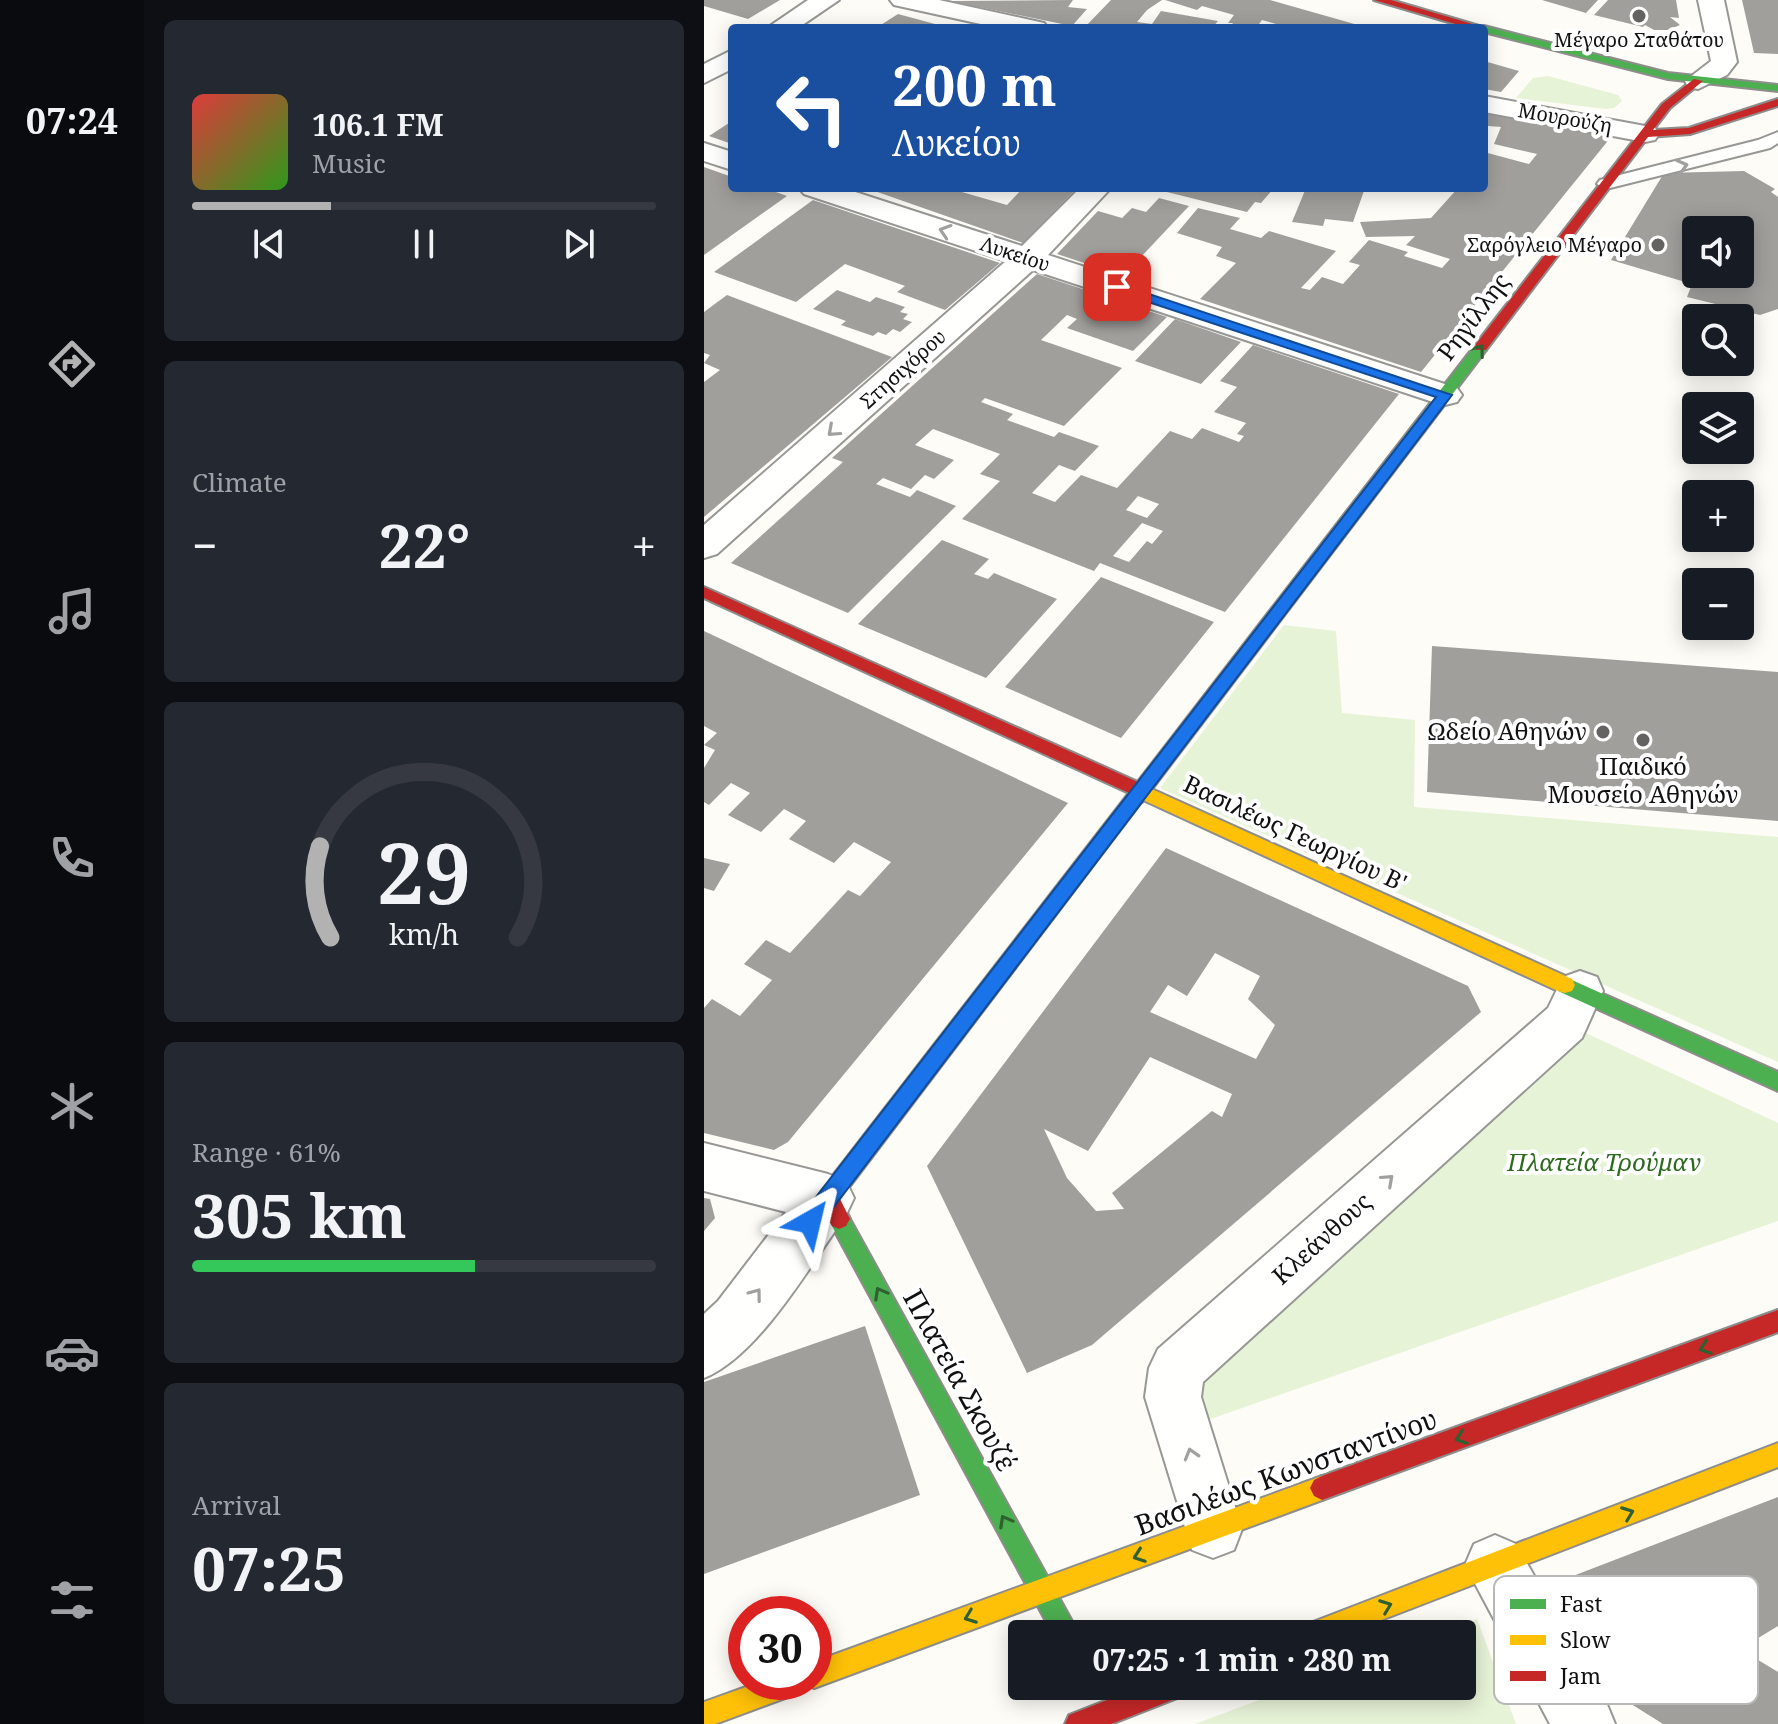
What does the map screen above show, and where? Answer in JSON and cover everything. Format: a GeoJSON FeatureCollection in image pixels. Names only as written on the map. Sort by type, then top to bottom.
{"type":"FeatureCollection","features":[{"type":"Feature","properties":{"kind":"street"},"geometry":{"type":"LineString","coordinates":[[787,24],[826,0]]}},
{"type":"Feature","properties":{"kind":"street"},"geometry":{"type":"LineString","coordinates":[[903,0],[1016,24]]}},
{"type":"Feature","properties":{"kind":"street"},"geometry":{"type":"LineString","coordinates":[[1698,81],[1724,62],[1711,0]]}},
{"type":"Feature","properties":{"kind":"street"},"geometry":{"type":"LineString","coordinates":[[1383,1],[1467,24]]}},
{"type":"Feature","properties":{"kind":"street"},"geometry":{"type":"LineString","coordinates":[[1488,30],[1642,70],[1698,81],[1778,88]]}},
{"type":"Feature","properties":{"kind":"street"},"geometry":{"type":"LineString","coordinates":[[704,75],[728,60]]}},
{"type":"Feature","properties":{"kind":"street","name":"Ρηγίλλης"},"geometry":{"type":"LineString","coordinates":[[828,1198],[1671,100],[1698,81]]}},
{"type":"Feature","properties":{"kind":"street"},"geometry":{"type":"LineString","coordinates":[[1645,134],[1690,131],[1778,102]]}},
{"type":"Feature","properties":{"kind":"street","name":"Μουρούζη"},"geometry":{"type":"LineString","coordinates":[[1488,105],[1645,134]]}},
{"type":"Feature","properties":{"kind":"street"},"geometry":{"type":"LineString","coordinates":[[704,152],[728,160]]}},
{"type":"Feature","properties":{"kind":"street","name":"Λυκείου"},"geometry":{"type":"LineString","coordinates":[[826,192],[1445,395]]}},
{"type":"Feature","properties":{"kind":"street","name":"Στησιχόρου"},"geometry":{"type":"LineString","coordinates":[[704,545],[1028,258],[1092,192]]}},
{"type":"Feature","properties":{"kind":"street","name":"Βασιλέως Γεωργίου Β'"},"geometry":{"type":"LineString","coordinates":[[704,592],[1778,1082]]}},
{"type":"Feature","properties":{"kind":"street","name":"Κλεάνθους"},"geometry":{"type":"LineString","coordinates":[[1213,1529],[1173,1397],[1177,1368],[1565,1023],[1580,991]]}},
{"type":"Feature","properties":{"kind":"street"},"geometry":{"type":"LineString","coordinates":[[704,1167],[828,1198],[737,1320],[704,1351]]}},
{"type":"Feature","properties":{"kind":"street","name":"Πλατεία Σκουζέ"},"geometry":{"type":"LineString","coordinates":[[828,1198],[1060,1620]]}},
{"type":"Feature","properties":{"kind":"street","name":"Βασιλέως Κωνσταντίνου"},"geometry":{"type":"LineString","coordinates":[[832,1668],[1778,1321]]}},
{"type":"Feature","properties":{"kind":"street"},"geometry":{"type":"LineString","coordinates":[[1350,1620],[1778,1455]]}},
{"type":"Feature","properties":{"kind":"street"},"geometry":{"type":"LineString","coordinates":[[1495,1565],[1501,1576]]}},
{"type":"Feature","properties":{"kind":"street"},"geometry":{"type":"LineString","coordinates":[[704,1715],[745,1700]]}},
{"type":"Feature","properties":{"kind":"street"},"geometry":{"type":"LineString","coordinates":[[1102,1714],[1139,1700]]}},
{"type":"Feature","properties":{"kind":"street"},"geometry":{"type":"LineString","coordinates":[[1573,1704],[1584,1724]]}},
{"type":"Feature","properties":{"kind":"lane"},"geometry":{"type":"LineString","coordinates":[[1606,184],[1773,145]]}},
{"type":"Feature","properties":{"kind":"green space"},"geometry":{"type":"Polygon","coordinates":[[[1548,76],[1618,95],[1622,101],[1614,108],[1606,109],[1516,98],[1533,78],[1548,76]]]}},
{"type":"Feature","properties":{"kind":"green space"},"geometry":{"type":"Polygon","coordinates":[[[1284,625],[1336,631],[1342,713],[1415,720],[1414,807],[1778,837],[1778,1062],[1160,788],[1284,625]]]}},
{"type":"Feature","properties":{"kind":"green space","name":"Πλατεία Τρούμαν"},"geometry":{"type":"Polygon","coordinates":[[[1586,1033],[1778,1123],[1778,1221],[1205,1421],[1187,1365],[1586,1033]]]}},
{"type":"Feature","properties":{"kind":"green space"},"geometry":{"type":"Polygon","coordinates":[[[1477,1619],[1494,1665],[1494,1704],[1509,1704],[1516,1724],[1195,1724],[1259,1700],[1476,1700],[1474,1620],[1477,1619]]]}},
{"type":"Feature","properties":{"kind":"building"},"geometry":{"type":"Polygon","coordinates":[[[704,0],[780,0],[748,19],[704,6],[704,0]]]}},
{"type":"Feature","properties":{"kind":"building"},"geometry":{"type":"Polygon","coordinates":[[[1073,0],[1068,7],[1087,9],[1074,24],[1062,24],[949,1],[1073,0]]]}},
{"type":"Feature","properties":{"kind":"building"},"geometry":{"type":"Polygon","coordinates":[[[1111,0],[1162,0],[1147,10],[1137,22],[1152,24],[1088,24],[1111,0]]]}},
{"type":"Feature","properties":{"kind":"building"},"geometry":{"type":"Polygon","coordinates":[[[1165,0],[1270,0],[1354,24],[1276,24],[1262,20],[1259,24],[1232,24],[1228,23],[1234,15],[1202,6],[1197,10],[1165,0]]]}},
{"type":"Feature","properties":{"kind":"building"},"geometry":{"type":"Polygon","coordinates":[[[1542,0],[1598,0],[1586,13],[1542,0]]]}},
{"type":"Feature","properties":{"kind":"building","name":"Μέγαρο Σταθάτου"},"geometry":{"type":"Polygon","coordinates":[[[1608,0],[1676,0],[1679,18],[1670,17],[1680,25],[1668,30],[1654,30],[1645,25],[1594,15],[1608,0]]]}},
{"type":"Feature","properties":{"kind":"building"},"geometry":{"type":"Polygon","coordinates":[[[1742,0],[1778,0],[1778,54],[1754,53],[1742,0]]]}},
{"type":"Feature","properties":{"kind":"building"},"geometry":{"type":"Polygon","coordinates":[[[1161,11],[1218,21],[1215,24],[1152,24],[1161,11]]]}},
{"type":"Feature","properties":{"kind":"building"},"geometry":{"type":"Polygon","coordinates":[[[898,14],[935,24],[882,24],[898,14]]]}},
{"type":"Feature","properties":{"kind":"building"},"geometry":{"type":"Polygon","coordinates":[[[1488,62],[1519,71],[1501,92],[1488,90],[1488,62]]]}},
{"type":"Feature","properties":{"kind":"building"},"geometry":{"type":"Polygon","coordinates":[[[1488,111],[1611,137],[1421,372],[1200,299],[1236,263],[1216,256],[1222,247],[1177,233],[1198,208],[1240,218],[1230,229],[1261,238],[1269,231],[1336,251],[1301,288],[1310,290],[1322,277],[1343,284],[1360,265],[1349,262],[1369,240],[1408,252],[1404,256],[1442,268],[1450,259],[1406,245],[1415,236],[1366,237],[1360,222],[1431,218],[1454,192],[1488,192],[1488,153],[1529,164],[1537,154],[1494,144],[1501,127],[1488,126],[1488,111]]]}},
{"type":"Feature","properties":{"kind":"building"},"geometry":{"type":"Polygon","coordinates":[[[728,124],[728,143],[709,136],[728,124]]]}},
{"type":"Feature","properties":{"kind":"building"},"geometry":{"type":"Polygon","coordinates":[[[704,167],[728,176],[728,192],[776,192],[787,196],[704,255],[704,167]]]}},
{"type":"Feature","properties":{"kind":"building","name":"Σαρόγλειο Μέγαρο"},"geometry":{"type":"Polygon","coordinates":[[[1744,171],[1775,189],[1771,192],[1778,197],[1778,309],[1760,315],[1754,314],[1754,304],[1715,304],[1687,297],[1690,288],[1754,288],[1754,216],[1682,216],[1682,281],[1611,260],[1664,173],[1744,171]]]}},
{"type":"Feature","properties":{"kind":"building"},"geometry":{"type":"Polygon","coordinates":[[[877,192],[962,192],[1007,205],[1019,192],[1073,192],[1023,243],[877,192]]]}},
{"type":"Feature","properties":{"kind":"building"},"geometry":{"type":"Polygon","coordinates":[[[1167,192],[1271,192],[1261,203],[1255,202],[1247,212],[1167,192]]]}},
{"type":"Feature","properties":{"kind":"building"},"geometry":{"type":"Polygon","coordinates":[[[1304,192],[1364,192],[1353,222],[1325,219],[1323,226],[1292,222],[1304,192]]]}},
{"type":"Feature","properties":{"kind":"building"},"geometry":{"type":"Polygon","coordinates":[[[1159,198],[1189,206],[1123,276],[1057,254],[1098,211],[1122,218],[1132,208],[1146,212],[1159,198]]]}},
{"type":"Feature","properties":{"kind":"building"},"geometry":{"type":"Polygon","coordinates":[[[813,200],[1000,263],[945,310],[897,292],[905,286],[845,264],[796,302],[714,272],[813,200]]]}},
{"type":"Feature","properties":{"kind":"building"},"geometry":{"type":"Polygon","coordinates":[[[1037,274],[1167,317],[1133,351],[1067,328],[1077,319],[1067,315],[1041,340],[1122,368],[1064,426],[985,398],[981,402],[1013,414],[1007,420],[1054,437],[1059,432],[1099,446],[1075,471],[1059,465],[1032,493],[1055,502],[1081,475],[1117,488],[1170,431],[1192,439],[1202,428],[1239,442],[1244,436],[1237,434],[1246,423],[1214,412],[1237,387],[1220,381],[1253,345],[1399,394],[1225,612],[1100,563],[1094,571],[962,519],[1000,481],[980,474],[1000,454],[933,429],[915,445],[954,460],[934,479],[925,475],[911,489],[883,478],[876,484],[910,497],[917,490],[956,506],[848,613],[731,563],[843,462],[832,458],[1037,274]],[[1138,496],[1126,510],[1147,518],[1159,504],[1138,496]],[[1142,523],[1113,556],[1129,562],[1147,541],[1152,544],[1163,531],[1142,523]]]}},
{"type":"Feature","properties":{"kind":"building"},"geometry":{"type":"Polygon","coordinates":[[[837,290],[870,302],[876,297],[905,307],[900,312],[908,314],[903,319],[912,322],[900,332],[893,329],[886,335],[878,332],[873,336],[841,325],[846,321],[813,309],[837,290]]]}},
{"type":"Feature","properties":{"kind":"building"},"geometry":{"type":"Polygon","coordinates":[[[727,295],[892,357],[704,517],[704,382],[720,370],[704,363],[710,355],[704,353],[704,312],[727,295]]]}},
{"type":"Feature","properties":{"kind":"building"},"geometry":{"type":"Polygon","coordinates":[[[1175,319],[1241,342],[1201,384],[1135,361],[1175,319]]]}},
{"type":"Feature","properties":{"kind":"building"},"geometry":{"type":"Polygon","coordinates":[[[942,540],[989,559],[974,574],[988,579],[994,573],[1057,599],[986,678],[858,624],[942,540]]]}},
{"type":"Feature","properties":{"kind":"building"},"geometry":{"type":"Polygon","coordinates":[[[1101,577],[1214,622],[1121,738],[1005,687],[1101,577]]]}},
{"type":"Feature","properties":{"kind":"building"},"geometry":{"type":"Polygon","coordinates":[[[704,631],[1068,803],[788,1142],[774,1150],[704,1133],[704,1008],[712,999],[740,1016],[772,980],[744,964],[766,940],[790,953],[848,890],[860,896],[891,862],[854,842],[834,863],[789,839],[806,821],[784,809],[761,832],[728,815],[750,793],[731,783],[709,805],[704,802],[704,768],[715,750],[704,745],[717,733],[704,726],[704,631]]]}},
{"type":"Feature","properties":{"kind":"building","name":"Ωδείο Αθηνών"},"geometry":{"type":"Polygon","coordinates":[[[1432,646],[1778,672],[1778,821],[1427,792],[1432,646]]]}},
{"type":"Feature","properties":{"kind":"building"},"geometry":{"type":"Polygon","coordinates":[[[1166,848],[1468,986],[1481,1012],[1092,1345],[1027,1373],[927,1166],[1166,848]],[[1215,953],[1187,996],[1168,985],[1150,1012],[1256,1059],[1275,1025],[1248,999],[1260,976],[1215,953]],[[1150,1057],[1088,1151],[1044,1129],[1067,1178],[1096,1211],[1124,1209],[1112,1193],[1212,1111],[1222,1117],[1232,1094],[1150,1057]]]}},
{"type":"Feature","properties":{"kind":"building"},"geometry":{"type":"Polygon","coordinates":[[[704,858],[730,864],[714,891],[704,888],[704,858]]]}},
{"type":"Feature","properties":{"kind":"building"},"geometry":{"type":"Polygon","coordinates":[[[704,1198],[710,1199],[715,1218],[704,1231],[704,1198]]]}},
{"type":"Feature","properties":{"kind":"building"},"geometry":{"type":"Polygon","coordinates":[[[865,1326],[920,1495],[704,1574],[704,1382],[865,1326]]]}},
{"type":"Feature","properties":{"kind":"building"},"geometry":{"type":"Polygon","coordinates":[[[1778,1497],[1778,1626],[1758,1638],[1758,1576],[1573,1576],[1778,1497]]]}},
{"type":"Feature","properties":{"kind":"building"},"geometry":{"type":"Polygon","coordinates":[[[1758,1660],[1778,1672],[1778,1724],[1663,1724],[1631,1704],[1758,1704],[1758,1660]]]}},
{"type":"Feature","properties":{"kind":"traffic: fast"},"geometry":{"type":"LineString","coordinates":[[1488,30],[1668,76],[1778,88]]}},
{"type":"Feature","properties":{"kind":"traffic: fast"},"geometry":{"type":"LineString","coordinates":[[1136,797],[1481,347]]}},
{"type":"Feature","properties":{"kind":"traffic: fast"},"geometry":{"type":"LineString","coordinates":[[1565,985],[1778,1082]]}},
{"type":"Feature","properties":{"kind":"traffic: fast"},"geometry":{"type":"LineString","coordinates":[[839,1219],[1059,1620]]}},
{"type":"Feature","properties":{"kind":"traffic: slow"},"geometry":{"type":"LineString","coordinates":[[1134,788],[1565,985]]}},
{"type":"Feature","properties":{"kind":"traffic: slow"},"geometry":{"type":"LineString","coordinates":[[1349,1620],[1778,1455]]}},
{"type":"Feature","properties":{"kind":"traffic: slow"},"geometry":{"type":"LineString","coordinates":[[832,1668],[1322,1488]]}},
{"type":"Feature","properties":{"kind":"traffic: slow"},"geometry":{"type":"LineString","coordinates":[[704,1715],[745,1700]]}},
{"type":"Feature","properties":{"kind":"traffic: jam"},"geometry":{"type":"LineString","coordinates":[[1379,0],[1466,24]]}},
{"type":"Feature","properties":{"kind":"traffic: jam"},"geometry":{"type":"LineString","coordinates":[[1481,347],[1666,106],[1698,81]]}},
{"type":"Feature","properties":{"kind":"traffic: jam"},"geometry":{"type":"LineString","coordinates":[[1645,134],[1690,131],[1778,102]]}},
{"type":"Feature","properties":{"kind":"traffic: jam"},"geometry":{"type":"LineString","coordinates":[[704,592],[1134,788]]}},
{"type":"Feature","properties":{"kind":"traffic: jam"},"geometry":{"type":"LineString","coordinates":[[839,1219],[828,1198],[1136,797]]}},
{"type":"Feature","properties":{"kind":"traffic: jam"},"geometry":{"type":"LineString","coordinates":[[1322,1488],[1778,1321]]}},
{"type":"Feature","properties":{"kind":"traffic: jam"},"geometry":{"type":"LineString","coordinates":[[1078,1724],[1140,1700]]}},
{"type":"Feature","properties":{"kind":"place","name":"Μέγαρο Σταθάτου"},"geometry":{"type":"Point","coordinates":[1639,16]}},
{"type":"Feature","properties":{"kind":"place","name":"Σαρόγλειο Μέγαρο"},"geometry":{"type":"Point","coordinates":[1658,245]}},
{"type":"Feature","properties":{"kind":"place","name":"Ωδείο Αθηνών"},"geometry":{"type":"Point","coordinates":[1603,732]}},
{"type":"Feature","properties":{"kind":"place","name":"Παιδικό Μουσείο Αθηνών"},"geometry":{"type":"Point","coordinates":[1643,740]}},
{"type":"Feature","properties":{"kind":"route"},"geometry":{"type":"LineString","coordinates":[[810,1222],[1445,395],[1117,287]]}}]}
